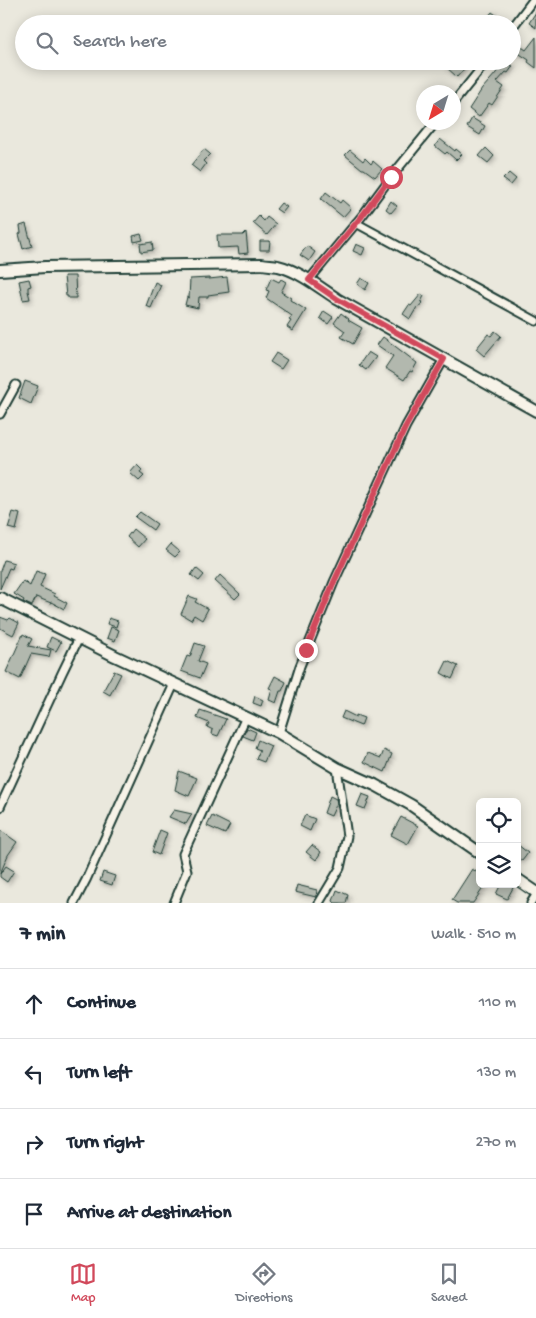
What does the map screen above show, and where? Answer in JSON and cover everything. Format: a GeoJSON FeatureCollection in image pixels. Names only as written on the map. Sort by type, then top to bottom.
{"type":"FeatureCollection","features":[{"type":"Feature","properties":{"kind":"street"},"geometry":{"type":"LineString","coordinates":[[521,16],[533,0]]}},
{"type":"Feature","properties":{"kind":"street"},"geometry":{"type":"LineString","coordinates":[[461,93],[480,70]]}},
{"type":"Feature","properties":{"kind":"street"},"geometry":{"type":"LineString","coordinates":[[309,280],[429,130]]}},
{"type":"Feature","properties":{"kind":"street"},"geometry":{"type":"LineString","coordinates":[[356,223],[536,321]]}},
{"type":"Feature","properties":{"kind":"street"},"geometry":{"type":"LineString","coordinates":[[0,270],[45,267],[262,264],[278,266],[309,280],[337,299],[536,411]]}},
{"type":"Feature","properties":{"kind":"street"},"geometry":{"type":"LineString","coordinates":[[279,733],[300,666],[334,582],[406,426],[444,359]]}},
{"type":"Feature","properties":{"kind":"street"},"geometry":{"type":"LineString","coordinates":[[0,414],[16,385]]}},
{"type":"Feature","properties":{"kind":"street"},"geometry":{"type":"LineString","coordinates":[[0,598],[174,684],[279,733],[338,768],[375,785],[411,805],[476,850]]}},
{"type":"Feature","properties":{"kind":"street"},"geometry":{"type":"LineString","coordinates":[[0,806],[79,638]]}},
{"type":"Feature","properties":{"kind":"street"},"geometry":{"type":"LineString","coordinates":[[74,903],[174,684]]}},
{"type":"Feature","properties":{"kind":"street"},"geometry":{"type":"LineString","coordinates":[[174,903],[187,871],[183,854],[246,718]]}},
{"type":"Feature","properties":{"kind":"street"},"geometry":{"type":"LineString","coordinates":[[319,903],[340,868],[347,836],[338,768]]}},
{"type":"Feature","properties":{"kind":"street"},"geometry":{"type":"LineString","coordinates":[[521,882],[536,893],[531,903]]}},
{"type":"Feature","properties":{"kind":"building"},"geometry":{"type":"Polygon","coordinates":[[[536,12],[536,28],[529,23],[536,12]]]}},
{"type":"Feature","properties":{"kind":"building"},"geometry":{"type":"Polygon","coordinates":[[[536,37],[536,68],[521,55],[521,46],[526,50],[536,37]]]}},
{"type":"Feature","properties":{"kind":"building"},"geometry":{"type":"Polygon","coordinates":[[[449,70],[463,70],[457,77],[449,70]]]}},
{"type":"Feature","properties":{"kind":"building"},"geometry":{"type":"Polygon","coordinates":[[[498,70],[510,70],[497,82],[504,87],[492,105],[489,103],[479,117],[469,109],[482,89],[498,70]]]}},
{"type":"Feature","properties":{"kind":"building"},"geometry":{"type":"Polygon","coordinates":[[[472,118],[485,126],[480,135],[467,127],[472,118]]]}},
{"type":"Feature","properties":{"kind":"building"},"geometry":{"type":"Polygon","coordinates":[[[440,139],[462,154],[456,160],[447,152],[445,154],[435,146],[440,139]]]}},
{"type":"Feature","properties":{"kind":"building"},"geometry":{"type":"Polygon","coordinates":[[[486,148],[494,156],[488,163],[479,156],[486,148]]]}},
{"type":"Feature","properties":{"kind":"building"},"geometry":{"type":"Polygon","coordinates":[[[204,149],[210,154],[203,161],[206,164],[200,172],[191,165],[204,149]]]}},
{"type":"Feature","properties":{"kind":"building"},"geometry":{"type":"Polygon","coordinates":[[[350,150],[363,161],[365,158],[371,164],[373,161],[382,169],[375,177],[345,155],[350,150]]]}},
{"type":"Feature","properties":{"kind":"building"},"geometry":{"type":"Polygon","coordinates":[[[509,173],[516,179],[511,185],[503,179],[509,173]]]}},
{"type":"Feature","properties":{"kind":"building"},"geometry":{"type":"Polygon","coordinates":[[[326,192],[340,203],[342,200],[351,208],[343,217],[321,199],[326,192]]]}},
{"type":"Feature","properties":{"kind":"building"},"geometry":{"type":"Polygon","coordinates":[[[391,201],[397,206],[391,213],[386,209],[391,201]]]}},
{"type":"Feature","properties":{"kind":"building"},"geometry":{"type":"Polygon","coordinates":[[[281,203],[287,207],[282,213],[276,209],[281,203]]]}},
{"type":"Feature","properties":{"kind":"building"},"geometry":{"type":"Polygon","coordinates":[[[259,216],[264,221],[267,217],[276,224],[267,235],[253,223],[259,216]]]}},
{"type":"Feature","properties":{"kind":"building"},"geometry":{"type":"Polygon","coordinates":[[[26,224],[32,246],[23,249],[19,234],[21,233],[20,226],[26,224]]]}},
{"type":"Feature","properties":{"kind":"building"},"geometry":{"type":"Polygon","coordinates":[[[246,232],[248,253],[239,254],[238,247],[218,248],[217,235],[243,235],[246,232]]]}},
{"type":"Feature","properties":{"kind":"building"},"geometry":{"type":"Polygon","coordinates":[[[141,234],[143,240],[134,242],[133,236],[141,234]]]}},
{"type":"Feature","properties":{"kind":"building"},"geometry":{"type":"Polygon","coordinates":[[[260,241],[270,241],[269,250],[260,250],[260,241]]]}},
{"type":"Feature","properties":{"kind":"building"},"geometry":{"type":"Polygon","coordinates":[[[152,242],[153,250],[141,252],[140,244],[152,242]]]}},
{"type":"Feature","properties":{"kind":"building"},"geometry":{"type":"Polygon","coordinates":[[[356,244],[365,248],[362,255],[353,251],[356,244]]]}},
{"type":"Feature","properties":{"kind":"building"},"geometry":{"type":"Polygon","coordinates":[[[307,246],[315,252],[309,261],[300,255],[307,246]]]}},
{"type":"Feature","properties":{"kind":"building"},"geometry":{"type":"Polygon","coordinates":[[[64,276],[75,276],[76,298],[68,298],[66,296],[64,276]]]}},
{"type":"Feature","properties":{"kind":"building"},"geometry":{"type":"Polygon","coordinates":[[[227,277],[229,292],[199,297],[198,308],[185,305],[187,297],[189,298],[190,279],[227,277]]]}},
{"type":"Feature","properties":{"kind":"building"},"geometry":{"type":"Polygon","coordinates":[[[271,278],[279,282],[281,279],[286,282],[281,292],[306,310],[293,331],[287,327],[292,316],[266,298],[269,291],[266,290],[271,278]]]}},
{"type":"Feature","properties":{"kind":"building"},"geometry":{"type":"Polygon","coordinates":[[[361,278],[369,283],[365,290],[357,284],[361,278]]]}},
{"type":"Feature","properties":{"kind":"building"},"geometry":{"type":"Polygon","coordinates":[[[29,279],[31,286],[28,287],[30,299],[23,300],[19,281],[29,279]]]}},
{"type":"Feature","properties":{"kind":"building"},"geometry":{"type":"Polygon","coordinates":[[[155,282],[161,285],[151,308],[146,306],[155,282]]]}},
{"type":"Feature","properties":{"kind":"building"},"geometry":{"type":"Polygon","coordinates":[[[421,294],[424,296],[422,303],[417,307],[410,319],[403,314],[409,305],[411,306],[421,294]]]}},
{"type":"Feature","properties":{"kind":"building"},"geometry":{"type":"Polygon","coordinates":[[[324,311],[333,317],[328,324],[320,318],[324,311]]]}},
{"type":"Feature","properties":{"kind":"building"},"geometry":{"type":"Polygon","coordinates":[[[341,313],[348,320],[362,328],[353,344],[341,337],[345,331],[334,323],[341,313]]]}},
{"type":"Feature","properties":{"kind":"building"},"geometry":{"type":"Polygon","coordinates":[[[495,331],[501,336],[484,356],[476,349],[488,334],[491,336],[495,331]]]}},
{"type":"Feature","properties":{"kind":"building"},"geometry":{"type":"Polygon","coordinates":[[[383,337],[417,363],[404,380],[385,368],[393,356],[377,345],[383,337]]]}},
{"type":"Feature","properties":{"kind":"building"},"geometry":{"type":"Polygon","coordinates":[[[368,352],[376,357],[366,370],[359,365],[368,352]]]}},
{"type":"Feature","properties":{"kind":"building"},"geometry":{"type":"Polygon","coordinates":[[[276,353],[287,360],[281,369],[270,362],[276,353]]]}},
{"type":"Feature","properties":{"kind":"building"},"geometry":{"type":"Polygon","coordinates":[[[25,381],[38,386],[31,404],[19,398],[25,381]]]}},
{"type":"Feature","properties":{"kind":"building"},"geometry":{"type":"Polygon","coordinates":[[[137,465],[142,470],[140,473],[144,476],[139,481],[130,473],[137,465]]]}},
{"type":"Feature","properties":{"kind":"building"},"geometry":{"type":"Polygon","coordinates":[[[13,512],[20,514],[16,530],[8,528],[13,512]]]}},
{"type":"Feature","properties":{"kind":"building"},"geometry":{"type":"Polygon","coordinates":[[[140,512],[157,524],[153,530],[135,517],[140,512]]]}},
{"type":"Feature","properties":{"kind":"building"},"geometry":{"type":"Polygon","coordinates":[[[133,529],[145,539],[138,547],[127,537],[133,529]]]}},
{"type":"Feature","properties":{"kind":"building"},"geometry":{"type":"Polygon","coordinates":[[[171,544],[180,552],[175,557],[166,550],[171,544]]]}},
{"type":"Feature","properties":{"kind":"building"},"geometry":{"type":"Polygon","coordinates":[[[4,560],[14,563],[12,569],[9,568],[0,589],[0,571],[4,560]]]}},
{"type":"Feature","properties":{"kind":"building"},"geometry":{"type":"Polygon","coordinates":[[[196,568],[204,575],[199,581],[191,575],[196,568]]]}},
{"type":"Feature","properties":{"kind":"building"},"geometry":{"type":"Polygon","coordinates":[[[36,571],[45,574],[40,587],[55,594],[54,596],[67,603],[64,609],[36,597],[32,606],[23,602],[24,600],[14,594],[23,581],[30,586],[36,571]]]}},
{"type":"Feature","properties":{"kind":"building"},"geometry":{"type":"Polygon","coordinates":[[[220,575],[240,594],[235,599],[215,581],[220,575]]]}},
{"type":"Feature","properties":{"kind":"building"},"geometry":{"type":"Polygon","coordinates":[[[189,596],[197,599],[195,602],[208,609],[202,620],[194,615],[191,620],[181,614],[189,596]]]}},
{"type":"Feature","properties":{"kind":"building"},"geometry":{"type":"Polygon","coordinates":[[[0,617],[8,620],[10,618],[19,623],[13,635],[0,628],[0,617]]]}},
{"type":"Feature","properties":{"kind":"building"},"geometry":{"type":"Polygon","coordinates":[[[109,618],[118,621],[116,627],[107,624],[109,618]]]}},
{"type":"Feature","properties":{"kind":"building"},"geometry":{"type":"Polygon","coordinates":[[[111,627],[119,630],[115,641],[107,638],[111,627]]]}},
{"type":"Feature","properties":{"kind":"building"},"geometry":{"type":"Polygon","coordinates":[[[23,634],[32,639],[28,646],[51,650],[49,657],[31,654],[20,679],[6,672],[23,634]]]}},
{"type":"Feature","properties":{"kind":"building"},"geometry":{"type":"Polygon","coordinates":[[[51,637],[61,642],[56,651],[47,647],[51,637]]]}},
{"type":"Feature","properties":{"kind":"building"},"geometry":{"type":"Polygon","coordinates":[[[195,643],[204,646],[198,661],[206,664],[200,678],[181,671],[187,656],[190,657],[195,643]]]}},
{"type":"Feature","properties":{"kind":"building"},"geometry":{"type":"Polygon","coordinates":[[[447,661],[458,666],[452,679],[441,673],[447,661]]]}},
{"type":"Feature","properties":{"kind":"building"},"geometry":{"type":"Polygon","coordinates":[[[114,671],[121,674],[110,695],[103,691],[114,671]]]}},
{"type":"Feature","properties":{"kind":"building"},"geometry":{"type":"Polygon","coordinates":[[[275,676],[286,682],[282,691],[280,691],[276,703],[269,700],[272,689],[269,688],[275,676]]]}},
{"type":"Feature","properties":{"kind":"building"},"geometry":{"type":"Polygon","coordinates":[[[255,696],[263,700],[261,706],[253,703],[255,696]]]}},
{"type":"Feature","properties":{"kind":"building"},"geometry":{"type":"Polygon","coordinates":[[[200,710],[226,719],[218,736],[212,734],[213,730],[207,727],[209,723],[197,718],[200,710]]]}},
{"type":"Feature","properties":{"kind":"building"},"geometry":{"type":"Polygon","coordinates":[[[344,711],[356,717],[356,715],[364,718],[361,726],[341,718],[344,711]]]}},
{"type":"Feature","properties":{"kind":"building"},"geometry":{"type":"Polygon","coordinates":[[[247,728],[256,732],[253,740],[243,736],[247,728]]]}},
{"type":"Feature","properties":{"kind":"building"},"geometry":{"type":"Polygon","coordinates":[[[258,740],[271,746],[264,762],[256,759],[260,750],[255,748],[258,740]]]}},
{"type":"Feature","properties":{"kind":"building"},"geometry":{"type":"Polygon","coordinates":[[[384,750],[392,754],[385,772],[364,762],[368,753],[381,758],[384,750]]]}},
{"type":"Feature","properties":{"kind":"building"},"geometry":{"type":"Polygon","coordinates":[[[179,771],[197,778],[189,796],[175,790],[179,771]]]}},
{"type":"Feature","properties":{"kind":"building"},"geometry":{"type":"Polygon","coordinates":[[[362,794],[370,797],[365,809],[357,806],[362,794]]]}},
{"type":"Feature","properties":{"kind":"building"},"geometry":{"type":"Polygon","coordinates":[[[330,796],[336,799],[337,803],[331,816],[324,813],[330,796]]]}},
{"type":"Feature","properties":{"kind":"building"},"geometry":{"type":"Polygon","coordinates":[[[174,810],[192,814],[186,824],[169,817],[174,810]]]}},
{"type":"Feature","properties":{"kind":"building"},"geometry":{"type":"Polygon","coordinates":[[[305,815],[315,819],[310,831],[300,826],[305,815]]]}},
{"type":"Feature","properties":{"kind":"building"},"geometry":{"type":"Polygon","coordinates":[[[212,816],[230,825],[225,834],[207,826],[212,816]]]}},
{"type":"Feature","properties":{"kind":"building"},"geometry":{"type":"Polygon","coordinates":[[[401,817],[418,826],[408,844],[391,835],[401,817]]]}},
{"type":"Feature","properties":{"kind":"building"},"geometry":{"type":"Polygon","coordinates":[[[0,830],[17,842],[8,855],[0,874],[0,830]]]}},
{"type":"Feature","properties":{"kind":"building"},"geometry":{"type":"Polygon","coordinates":[[[160,830],[167,833],[159,855],[152,852],[160,830]]]}},
{"type":"Feature","properties":{"kind":"building"},"geometry":{"type":"Polygon","coordinates":[[[312,845],[321,852],[316,860],[306,852],[312,845]]]}},
{"type":"Feature","properties":{"kind":"building"},"geometry":{"type":"Polygon","coordinates":[[[521,847],[528,853],[521,860],[521,847]]]}},
{"type":"Feature","properties":{"kind":"building"},"geometry":{"type":"Polygon","coordinates":[[[6,866],[14,871],[7,882],[0,877],[6,866]]]}},
{"type":"Feature","properties":{"kind":"building"},"geometry":{"type":"Polygon","coordinates":[[[472,869],[476,872],[476,888],[483,888],[473,903],[457,903],[452,900],[472,869]]]}},
{"type":"Feature","properties":{"kind":"building"},"geometry":{"type":"Polygon","coordinates":[[[103,872],[115,876],[112,885],[100,881],[103,872]]]}},
{"type":"Feature","properties":{"kind":"building"},"geometry":{"type":"Polygon","coordinates":[[[297,885],[317,890],[316,897],[295,892],[297,885]]]}},
{"type":"Feature","properties":{"kind":"building"},"geometry":{"type":"Polygon","coordinates":[[[499,888],[513,888],[507,899],[496,894],[499,888]]]}},
{"type":"Feature","properties":{"kind":"building"},"geometry":{"type":"Polygon","coordinates":[[[337,890],[348,895],[346,903],[335,903],[333,901],[337,890]]]}},
{"type":"Feature","properties":{"kind":"route"},"geometry":{"type":"LineString","coordinates":[[306,650],[334,582],[406,426],[444,359],[337,299],[309,280],[362,216],[391,177]]}}]}
